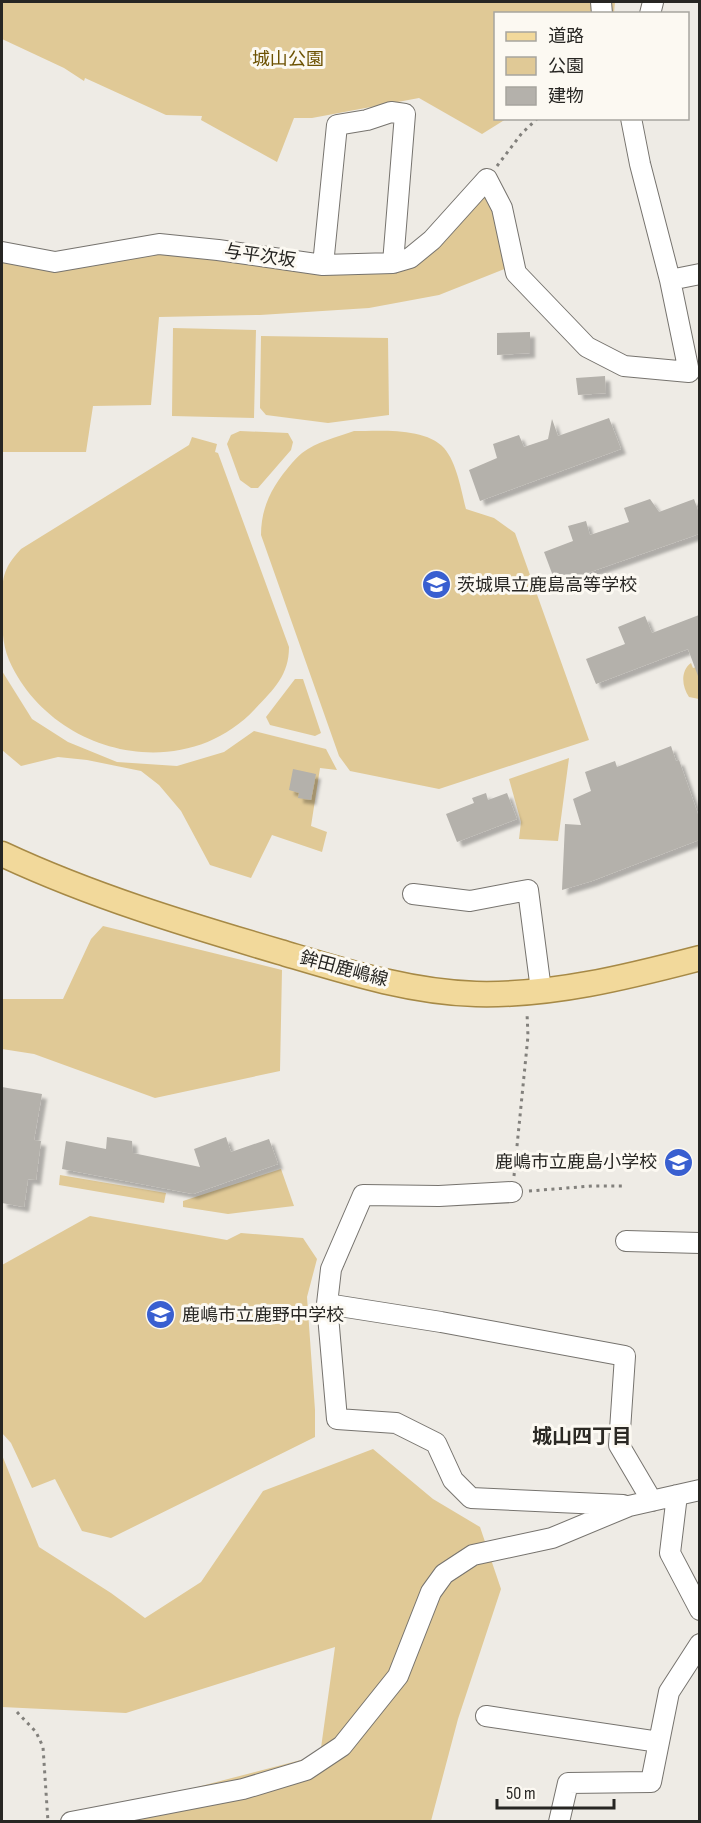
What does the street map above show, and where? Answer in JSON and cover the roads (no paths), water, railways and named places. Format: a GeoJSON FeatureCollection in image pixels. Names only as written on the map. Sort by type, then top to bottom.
{"type":"FeatureCollection","features":[{"type":"Feature","properties":{"kind":"main road","name":"鉾田鹿嶋線"},"geometry":{"type":"LineString","coordinates":[[2,854],[46,875],[161,917],[369,977],[442,992],[475,994],[541,990],[600,982],[699,958]]}},
{"type":"Feature","properties":{"kind":"street"},"geometry":{"type":"LineString","coordinates":[[323,265],[338,125],[367,120],[391,112],[405,114],[393,263]]}},
{"type":"Feature","properties":{"kind":"street"},"geometry":{"type":"LineString","coordinates":[[631,120],[640,164],[670,280],[699,274]]}},
{"type":"Feature","properties":{"kind":"street","name":"与平次坂"},"geometry":{"type":"LineString","coordinates":[[2,252],[55,262],[159,244],[323,265],[393,263],[410,258],[432,240],[487,179],[502,208],[516,273],[587,347],[624,366],[689,372],[670,280]]}},
{"type":"Feature","properties":{"kind":"street"},"geometry":{"type":"LineString","coordinates":[[413,894],[470,901],[528,890],[541,990]]}},
{"type":"Feature","properties":{"kind":"street"},"geometry":{"type":"LineString","coordinates":[[512,1192],[439,1196],[363,1195],[331,1269],[327,1304],[337,1419],[396,1423],[436,1443],[453,1480],[471,1498],[629,1506]]}},
{"type":"Feature","properties":{"kind":"street"},"geometry":{"type":"LineString","coordinates":[[626,1241],[699,1243]]}},
{"type":"Feature","properties":{"kind":"street"},"geometry":{"type":"LineString","coordinates":[[327,1304],[625,1356],[619,1445],[652,1501]]}},
{"type":"Feature","properties":{"kind":"street"},"geometry":{"type":"LineString","coordinates":[[70,1821],[243,1789],[306,1770],[342,1746],[399,1676],[431,1592],[444,1574],[473,1554],[552,1538],[629,1506],[699,1490]]}},
{"type":"Feature","properties":{"kind":"street"},"geometry":{"type":"LineString","coordinates":[[677,1496],[670,1553],[699,1610]]}},
{"type":"Feature","properties":{"kind":"street"},"geometry":{"type":"LineString","coordinates":[[559,1821],[568,1783],[651,1782],[669,1692],[699,1644]]}},
{"type":"Feature","properties":{"kind":"street"},"geometry":{"type":"LineString","coordinates":[[486,1716],[659,1742]]}},
{"type":"Feature","properties":{"kind":"place","name":"茨城県立鹿島高等学校"},"geometry":{"type":"Point","coordinates":[436,585]}},
{"type":"Feature","properties":{"kind":"place","name":"鹿嶋市立鹿島小学校"},"geometry":{"type":"Point","coordinates":[678,1162]}},
{"type":"Feature","properties":{"kind":"place","name":"鹿嶋市立鹿野中学校"},"geometry":{"type":"Point","coordinates":[161,1315]}},
{"type":"Feature","properties":{"kind":"district","name":"城山四丁目"},"geometry":{"type":"Point","coordinates":[582,1437]}},
{"type":"Feature","properties":{"kind":"park label","name":"城山公園"},"geometry":{"type":"Point","coordinates":[288,59]}}]}
